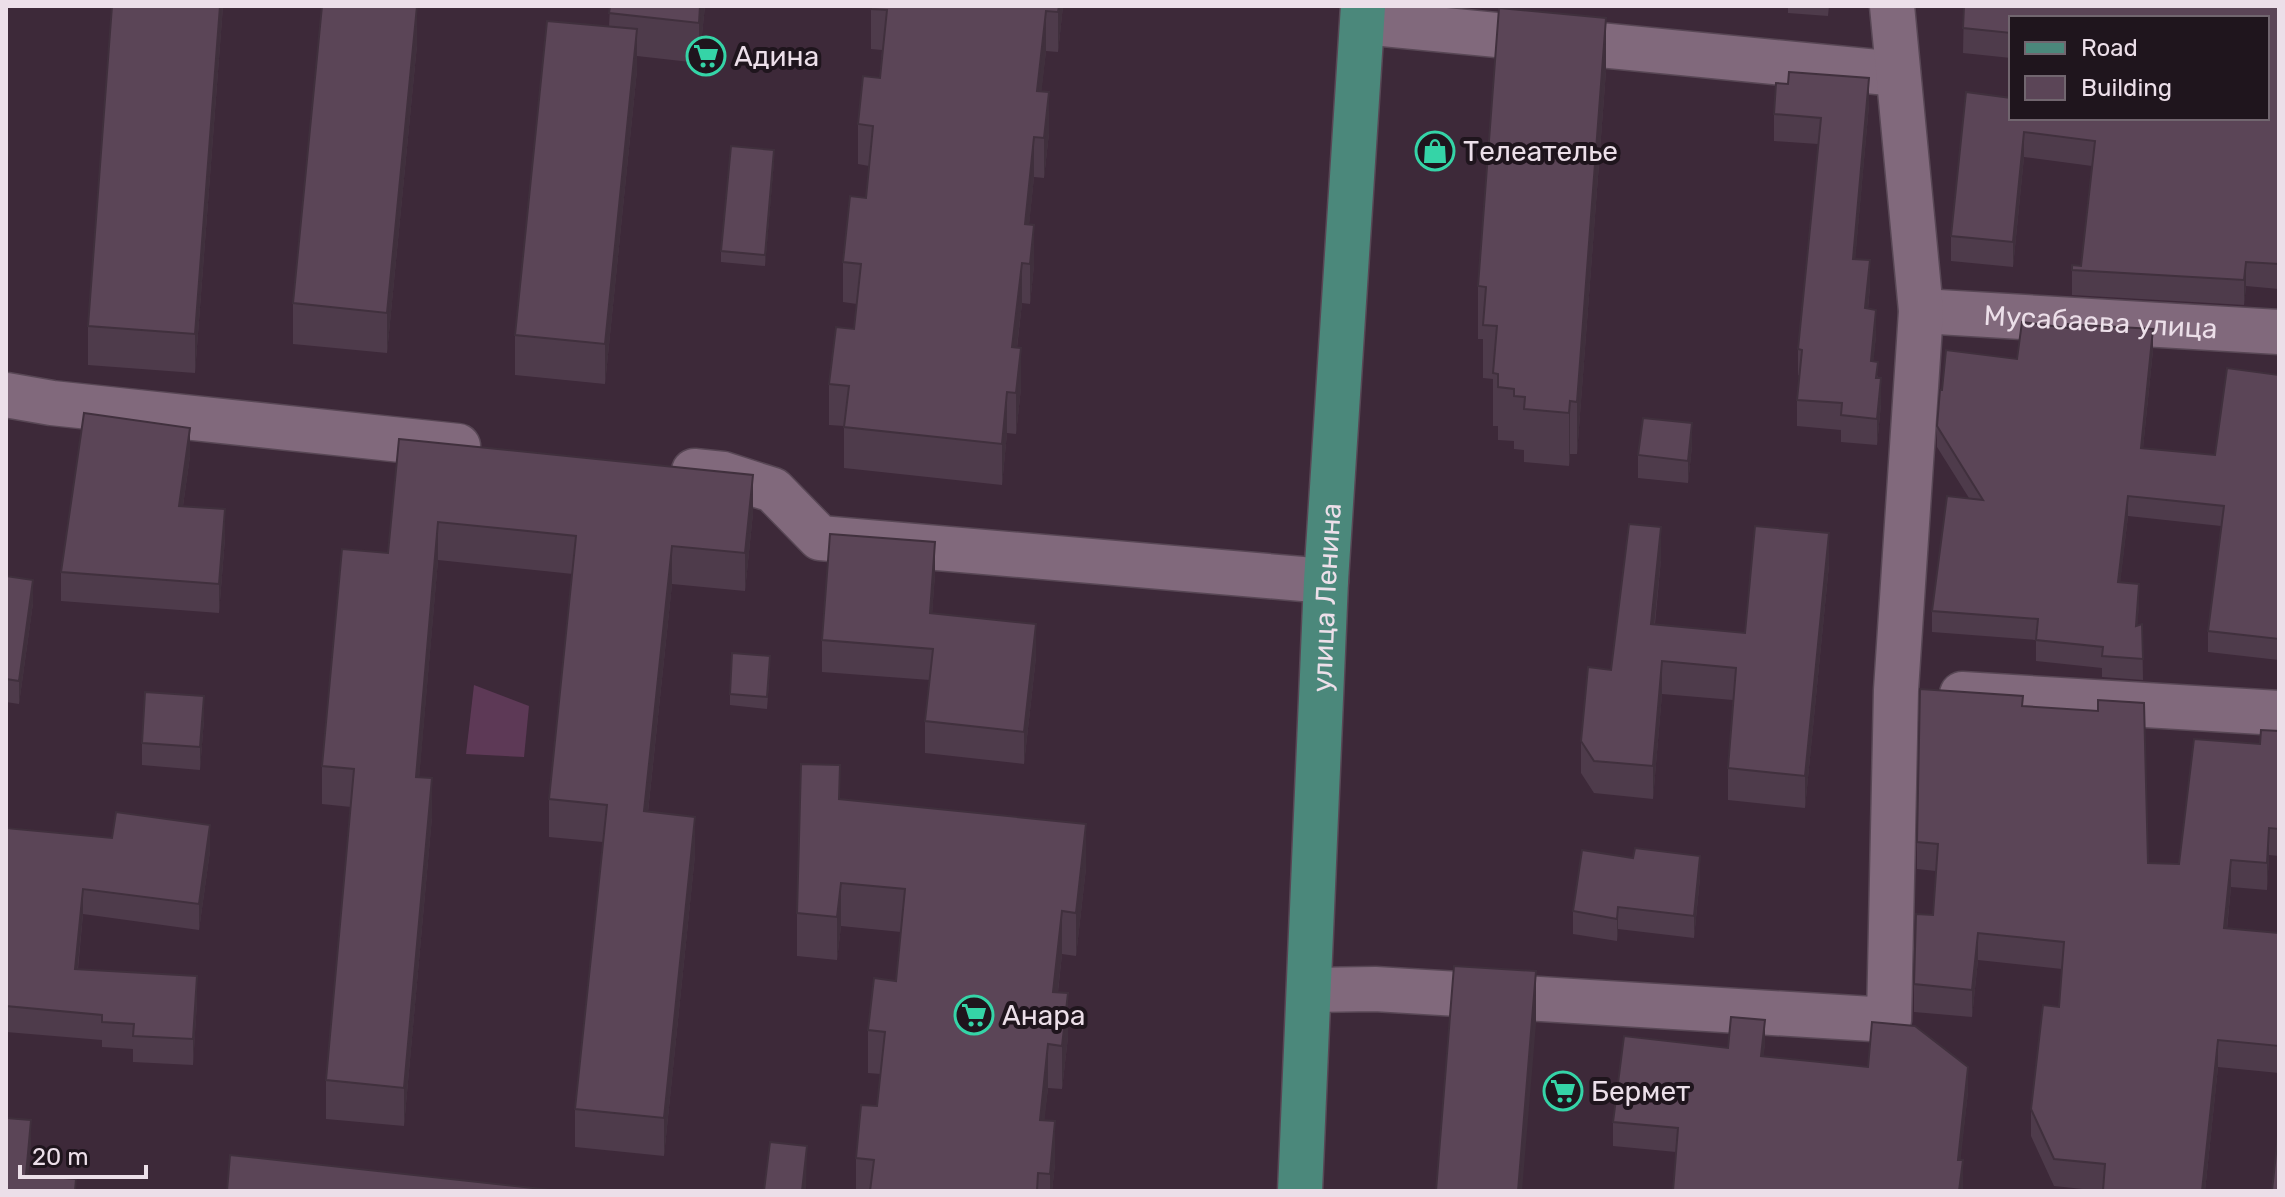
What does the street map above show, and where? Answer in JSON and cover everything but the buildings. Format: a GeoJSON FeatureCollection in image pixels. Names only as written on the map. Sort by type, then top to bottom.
{"type":"FeatureCollection","features":[{"type":"Feature","properties":{"kind":"main road","name":"улица Ленина"},"geometry":{"type":"LineString","coordinates":[[1300,1191],[1326,581],[1363,14]]}},
{"type":"Feature","properties":{"kind":"street"},"geometry":{"type":"LineString","coordinates":[[1309,990],[1375,989],[1889,1020],[1896,690],[1921,311],[1892,6]]}},
{"type":"Feature","properties":{"kind":"street"},"geometry":{"type":"LineString","coordinates":[[1363,14],[1898,74]]}},
{"type":"Feature","properties":{"kind":"street","name":"Мусабаева улица"},"geometry":{"type":"LineString","coordinates":[[1921,311],[2279,332]]}},
{"type":"Feature","properties":{"kind":"street"},"geometry":{"type":"LineString","coordinates":[[6,395],[67,405],[505,451]]}},
{"type":"Feature","properties":{"kind":"street"},"geometry":{"type":"LineString","coordinates":[[661,467],[723,474],[773,490],[820,538],[1326,581]]}},
{"type":"Feature","properties":{"kind":"street"},"geometry":{"type":"LineString","coordinates":[[1896,690],[2279,713]]}},
{"type":"Feature","properties":{"kind":"shaded area"},"geometry":{"type":"Polygon","coordinates":[[[474,685],[529,706],[524,757],[466,754],[474,685]]]}},
{"type":"Feature","properties":{"kind":"place","name":"Адина"},"geometry":{"type":"Point","coordinates":[706,56]}},
{"type":"Feature","properties":{"kind":"place","name":"Телеателье"},"geometry":{"type":"Point","coordinates":[1435,151]}},
{"type":"Feature","properties":{"kind":"place","name":"Анара"},"geometry":{"type":"Point","coordinates":[974,1015]}},
{"type":"Feature","properties":{"kind":"place","name":"Бермет"},"geometry":{"type":"Point","coordinates":[1563,1091]}}]}
